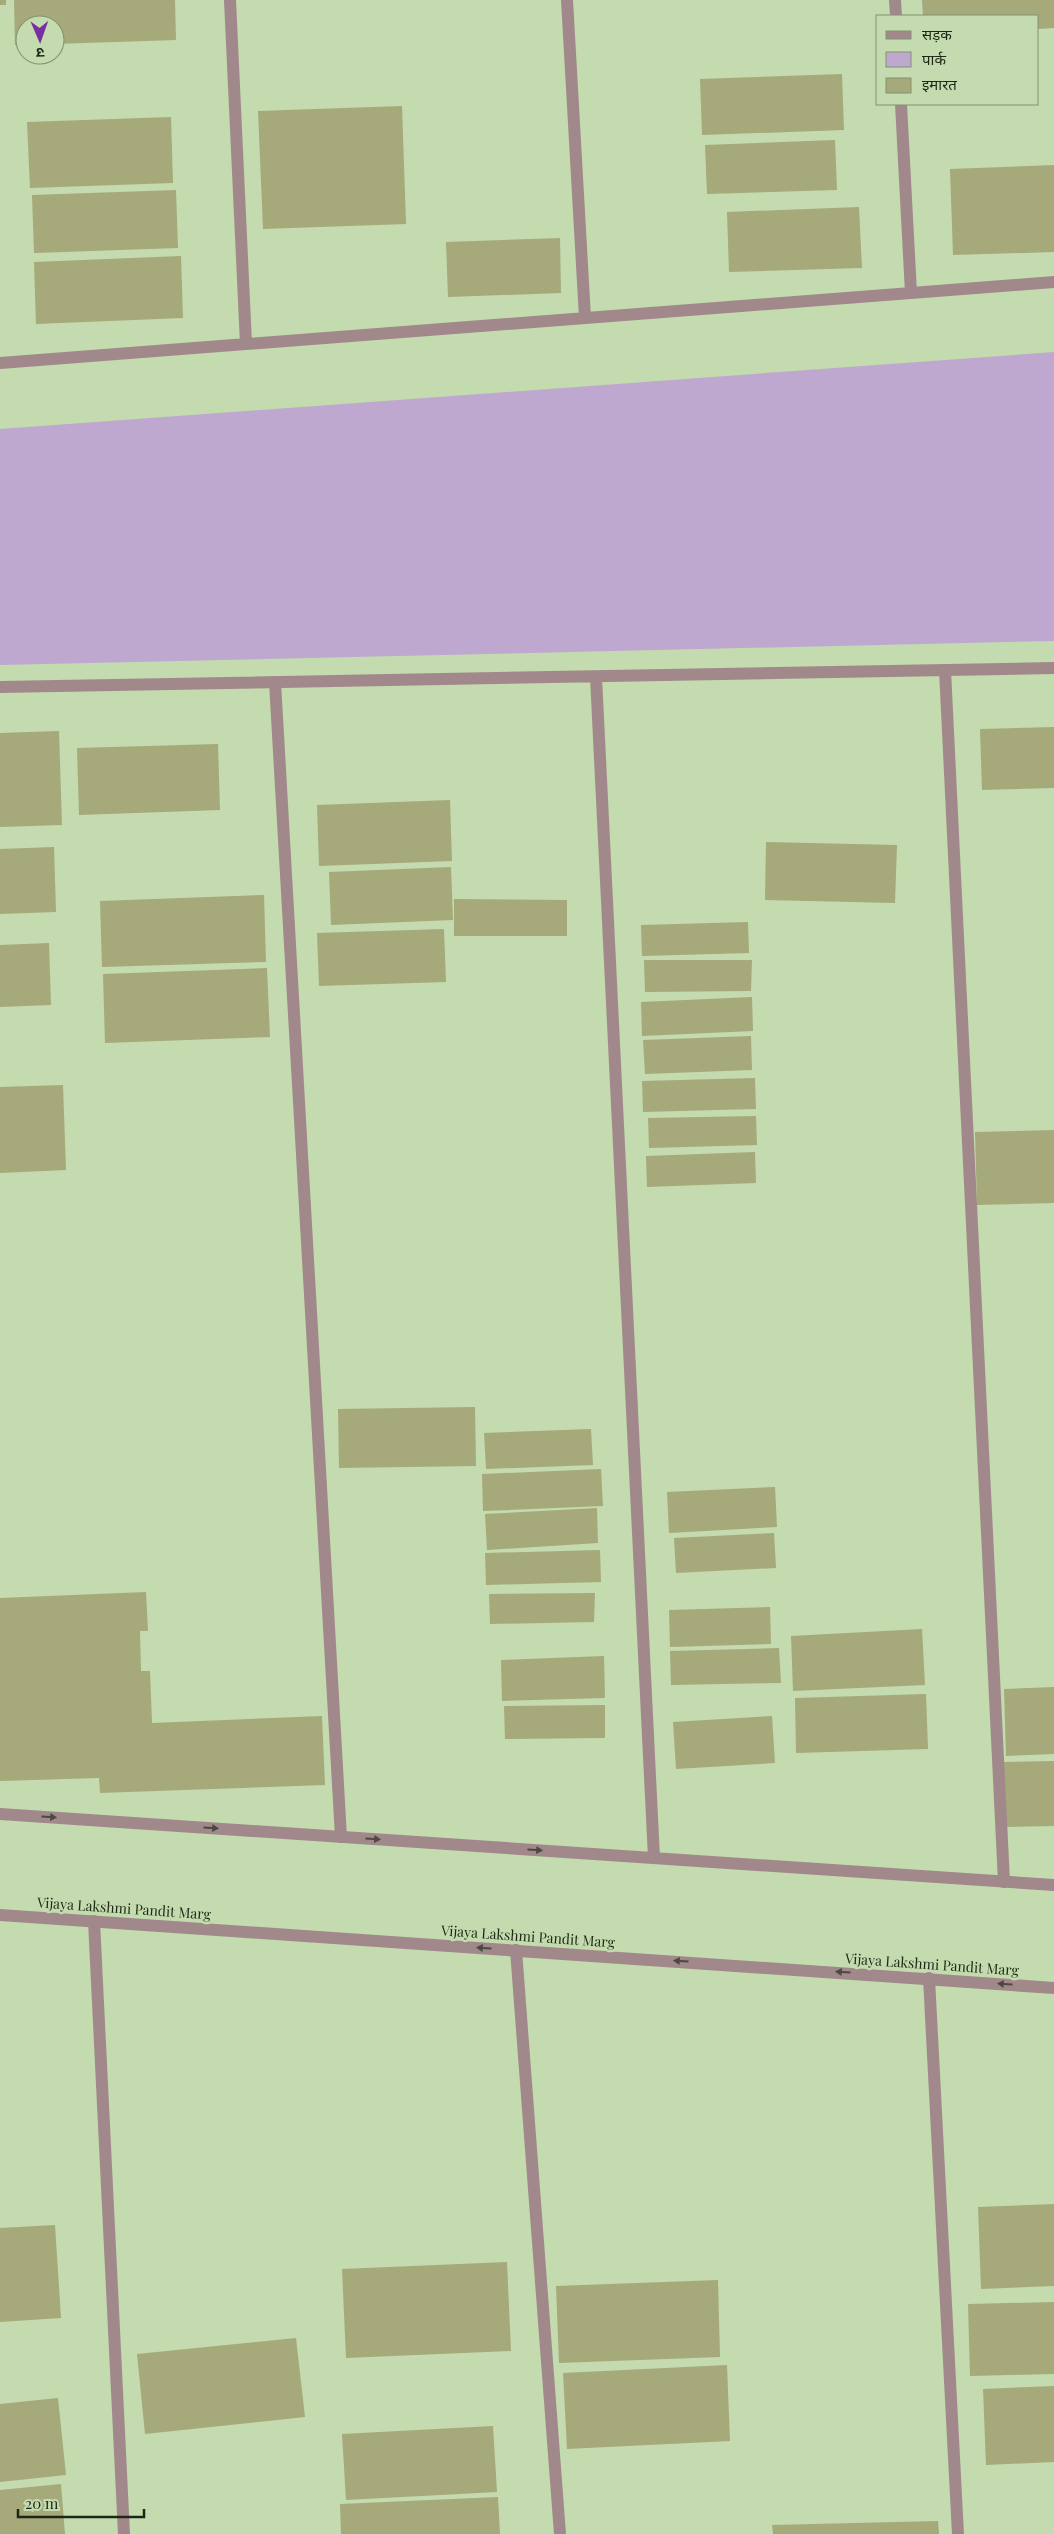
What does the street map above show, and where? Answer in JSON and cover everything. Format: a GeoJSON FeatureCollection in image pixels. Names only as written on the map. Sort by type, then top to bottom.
{"type":"FeatureCollection","features":[{"type":"Feature","properties":{"kind":"street"},"geometry":{"type":"LineString","coordinates":[[230,0],[246,344]]}},
{"type":"Feature","properties":{"kind":"street"},"geometry":{"type":"LineString","coordinates":[[567,0],[585,318]]}},
{"type":"Feature","properties":{"kind":"street"},"geometry":{"type":"LineString","coordinates":[[895,0],[896,15]]}},
{"type":"Feature","properties":{"kind":"street"},"geometry":{"type":"LineString","coordinates":[[901,105],[911,293]]}},
{"type":"Feature","properties":{"kind":"street"},"geometry":{"type":"LineString","coordinates":[[0,363],[1054,282]]}},
{"type":"Feature","properties":{"kind":"street"},"geometry":{"type":"LineString","coordinates":[[0,687],[1054,668]]}},
{"type":"Feature","properties":{"kind":"street"},"geometry":{"type":"LineString","coordinates":[[945,670],[1004,1882]]}},
{"type":"Feature","properties":{"kind":"street"},"geometry":{"type":"LineString","coordinates":[[596,677],[654,1858]]}},
{"type":"Feature","properties":{"kind":"street"},"geometry":{"type":"LineString","coordinates":[[275,682],[341,1837]]}},
{"type":"Feature","properties":{"kind":"street"},"geometry":{"type":"LineString","coordinates":[[0,1814],[1054,1886]]}},
{"type":"Feature","properties":{"kind":"street","name":"Vijaya Lakshmi Pandit Marg"},"geometry":{"type":"LineString","coordinates":[[0,1915],[1054,1988]]}},
{"type":"Feature","properties":{"kind":"street"},"geometry":{"type":"LineString","coordinates":[[94,1921],[124,2534]]}},
{"type":"Feature","properties":{"kind":"street"},"geometry":{"type":"LineString","coordinates":[[516,1950],[560,2534]]}},
{"type":"Feature","properties":{"kind":"street"},"geometry":{"type":"LineString","coordinates":[[929,1978],[958,2534]]}},
{"type":"Feature","properties":{"kind":"green space"},"geometry":{"type":"Polygon","coordinates":[[[1054,352],[1054,641],[0,665],[0,429],[1054,352]]]}},
{"type":"Feature","properties":{"kind":"building"},"geometry":{"type":"Polygon","coordinates":[[[0,0],[6,0],[6,5],[0,5],[0,0]]]}},
{"type":"Feature","properties":{"kind":"building"},"geometry":{"type":"Polygon","coordinates":[[[14,0],[175,0],[176,40],[65,44],[65,15],[15,15],[15,45],[14,0]]]}},
{"type":"Feature","properties":{"kind":"building"},"geometry":{"type":"Polygon","coordinates":[[[922,0],[1054,0],[1054,28],[1039,29],[1039,15],[923,15],[922,0]]]}},
{"type":"Feature","properties":{"kind":"building"},"geometry":{"type":"Polygon","coordinates":[[[842,74],[844,130],[702,135],[700,79],[842,74]]]}},
{"type":"Feature","properties":{"kind":"building"},"geometry":{"type":"Polygon","coordinates":[[[402,106],[406,224],[263,229],[258,111],[402,106]]]}},
{"type":"Feature","properties":{"kind":"building"},"geometry":{"type":"Polygon","coordinates":[[[171,117],[173,183],[30,188],[27,122],[171,117]]]}},
{"type":"Feature","properties":{"kind":"building"},"geometry":{"type":"Polygon","coordinates":[[[835,140],[837,190],[707,194],[705,145],[835,140]]]}},
{"type":"Feature","properties":{"kind":"building"},"geometry":{"type":"Polygon","coordinates":[[[1054,165],[1054,252],[953,255],[950,169],[1054,165]]]}},
{"type":"Feature","properties":{"kind":"building"},"geometry":{"type":"Polygon","coordinates":[[[176,190],[178,248],[34,253],[32,195],[176,190]]]}},
{"type":"Feature","properties":{"kind":"building"},"geometry":{"type":"Polygon","coordinates":[[[859,207],[862,268],[729,272],[727,212],[859,207]]]}},
{"type":"Feature","properties":{"kind":"building"},"geometry":{"type":"Polygon","coordinates":[[[560,238],[561,293],[448,297],[446,242],[560,238]]]}},
{"type":"Feature","properties":{"kind":"building"},"geometry":{"type":"Polygon","coordinates":[[[181,256],[183,318],[36,324],[34,262],[181,256]]]}},
{"type":"Feature","properties":{"kind":"building"},"geometry":{"type":"Polygon","coordinates":[[[1054,727],[1054,788],[982,790],[980,729],[1054,727]]]}},
{"type":"Feature","properties":{"kind":"building"},"geometry":{"type":"Polygon","coordinates":[[[59,731],[62,825],[0,827],[0,733],[59,731]]]}},
{"type":"Feature","properties":{"kind":"building"},"geometry":{"type":"Polygon","coordinates":[[[218,744],[220,810],[79,815],[77,748],[218,744]]]}},
{"type":"Feature","properties":{"kind":"building"},"geometry":{"type":"Polygon","coordinates":[[[450,800],[452,861],[319,866],[317,805],[450,800]]]}},
{"type":"Feature","properties":{"kind":"building"},"geometry":{"type":"Polygon","coordinates":[[[766,842],[897,845],[895,903],[765,900],[766,842]]]}},
{"type":"Feature","properties":{"kind":"building"},"geometry":{"type":"Polygon","coordinates":[[[54,847],[56,912],[0,914],[0,849],[54,847]]]}},
{"type":"Feature","properties":{"kind":"building"},"geometry":{"type":"Polygon","coordinates":[[[451,867],[453,920],[331,925],[329,872],[451,867]]]}},
{"type":"Feature","properties":{"kind":"building"},"geometry":{"type":"Polygon","coordinates":[[[264,895],[266,962],[102,967],[100,901],[264,895]]]}},
{"type":"Feature","properties":{"kind":"building"},"geometry":{"type":"Polygon","coordinates":[[[454,899],[567,900],[567,936],[454,936],[454,899]]]}},
{"type":"Feature","properties":{"kind":"building"},"geometry":{"type":"Polygon","coordinates":[[[748,922],[749,953],[642,956],[641,925],[748,922]]]}},
{"type":"Feature","properties":{"kind":"building"},"geometry":{"type":"Polygon","coordinates":[[[444,929],[446,982],[319,986],[317,933],[444,929]]]}},
{"type":"Feature","properties":{"kind":"building"},"geometry":{"type":"Polygon","coordinates":[[[49,943],[51,1005],[0,1007],[0,945],[49,943]]]}},
{"type":"Feature","properties":{"kind":"building"},"geometry":{"type":"Polygon","coordinates":[[[644,960],[752,960],[751,991],[645,992],[644,960]]]}},
{"type":"Feature","properties":{"kind":"building"},"geometry":{"type":"Polygon","coordinates":[[[267,968],[270,1037],[105,1043],[103,974],[267,968]]]}},
{"type":"Feature","properties":{"kind":"building"},"geometry":{"type":"Polygon","coordinates":[[[752,997],[753,1031],[642,1036],[641,1002],[752,997]]]}},
{"type":"Feature","properties":{"kind":"building"},"geometry":{"type":"Polygon","coordinates":[[[751,1036],[752,1070],[645,1074],[643,1040],[751,1036]]]}},
{"type":"Feature","properties":{"kind":"building"},"geometry":{"type":"Polygon","coordinates":[[[755,1078],[756,1109],[643,1112],[642,1081],[755,1078]]]}},
{"type":"Feature","properties":{"kind":"building"},"geometry":{"type":"Polygon","coordinates":[[[63,1085],[66,1170],[0,1173],[0,1087],[63,1085]]]}},
{"type":"Feature","properties":{"kind":"building"},"geometry":{"type":"Polygon","coordinates":[[[756,1116],[757,1145],[649,1148],[648,1118],[756,1116]]]}},
{"type":"Feature","properties":{"kind":"building"},"geometry":{"type":"Polygon","coordinates":[[[1054,1130],[1054,1203],[977,1205],[975,1132],[1054,1130]]]}},
{"type":"Feature","properties":{"kind":"building"},"geometry":{"type":"Polygon","coordinates":[[[755,1152],[756,1183],[647,1187],[646,1156],[755,1152]]]}},
{"type":"Feature","properties":{"kind":"building"},"geometry":{"type":"Polygon","coordinates":[[[475,1407],[476,1466],[339,1468],[338,1409],[475,1407]]]}},
{"type":"Feature","properties":{"kind":"building"},"geometry":{"type":"Polygon","coordinates":[[[591,1429],[593,1465],[486,1469],[484,1433],[591,1429]]]}},
{"type":"Feature","properties":{"kind":"building"},"geometry":{"type":"Polygon","coordinates":[[[601,1469],[603,1506],[483,1511],[482,1474],[601,1469]]]}},
{"type":"Feature","properties":{"kind":"building"},"geometry":{"type":"Polygon","coordinates":[[[775,1487],[777,1527],[669,1533],[667,1492],[775,1487]]]}},
{"type":"Feature","properties":{"kind":"building"},"geometry":{"type":"Polygon","coordinates":[[[597,1508],[598,1543],[487,1550],[485,1514],[597,1508]]]}},
{"type":"Feature","properties":{"kind":"building"},"geometry":{"type":"Polygon","coordinates":[[[774,1533],[776,1568],[676,1573],[674,1538],[774,1533]]]}},
{"type":"Feature","properties":{"kind":"building"},"geometry":{"type":"Polygon","coordinates":[[[600,1550],[601,1582],[486,1585],[485,1553],[600,1550]]]}},
{"type":"Feature","properties":{"kind":"building"},"geometry":{"type":"Polygon","coordinates":[[[146,1592],[148,1631],[140,1631],[141,1671],[150,1671],[152,1723],[322,1716],[325,1785],[100,1793],[99,1778],[0,1781],[0,1598],[146,1592]]]}},
{"type":"Feature","properties":{"kind":"building"},"geometry":{"type":"Polygon","coordinates":[[[595,1593],[594,1622],[490,1624],[489,1594],[595,1593]]]}},
{"type":"Feature","properties":{"kind":"building"},"geometry":{"type":"Polygon","coordinates":[[[770,1607],[771,1644],[670,1647],[669,1610],[770,1607]]]}},
{"type":"Feature","properties":{"kind":"building"},"geometry":{"type":"Polygon","coordinates":[[[922,1629],[925,1685],[793,1691],[791,1636],[922,1629]]]}},
{"type":"Feature","properties":{"kind":"building"},"geometry":{"type":"Polygon","coordinates":[[[779,1648],[781,1683],[671,1685],[670,1651],[779,1648]]]}},
{"type":"Feature","properties":{"kind":"building"},"geometry":{"type":"Polygon","coordinates":[[[604,1656],[605,1698],[502,1701],[501,1660],[604,1656]]]}},
{"type":"Feature","properties":{"kind":"building"},"geometry":{"type":"Polygon","coordinates":[[[1054,1687],[1054,1754],[1006,1756],[1004,1689],[1054,1687]]]}},
{"type":"Feature","properties":{"kind":"building"},"geometry":{"type":"Polygon","coordinates":[[[926,1694],[928,1749],[796,1753],[795,1698],[926,1694]]]}},
{"type":"Feature","properties":{"kind":"building"},"geometry":{"type":"Polygon","coordinates":[[[605,1705],[605,1738],[505,1739],[504,1706],[605,1705]]]}},
{"type":"Feature","properties":{"kind":"building"},"geometry":{"type":"Polygon","coordinates":[[[772,1716],[775,1763],[676,1769],[673,1722],[772,1716]]]}},
{"type":"Feature","properties":{"kind":"building"},"geometry":{"type":"Polygon","coordinates":[[[1054,1761],[1054,1826],[1003,1827],[1001,1762],[1054,1761]]]}},
{"type":"Feature","properties":{"kind":"building"},"geometry":{"type":"Polygon","coordinates":[[[1054,2204],[1054,2286],[981,2289],[978,2207],[1054,2204]]]}},
{"type":"Feature","properties":{"kind":"building"},"geometry":{"type":"Polygon","coordinates":[[[55,2225],[61,2318],[0,2322],[0,2228],[55,2225]]]}},
{"type":"Feature","properties":{"kind":"building"},"geometry":{"type":"Polygon","coordinates":[[[507,2262],[511,2351],[346,2358],[342,2269],[507,2262]]]}},
{"type":"Feature","properties":{"kind":"building"},"geometry":{"type":"Polygon","coordinates":[[[718,2280],[720,2357],[559,2363],[556,2286],[718,2280]]]}},
{"type":"Feature","properties":{"kind":"building"},"geometry":{"type":"Polygon","coordinates":[[[1054,2302],[1054,2374],[970,2376],[968,2304],[1054,2302]]]}},
{"type":"Feature","properties":{"kind":"building"},"geometry":{"type":"Polygon","coordinates":[[[296,2338],[305,2417],[145,2434],[137,2354],[296,2338]]]}},
{"type":"Feature","properties":{"kind":"building"},"geometry":{"type":"Polygon","coordinates":[[[727,2365],[730,2441],[567,2449],[563,2373],[727,2365]]]}},
{"type":"Feature","properties":{"kind":"building"},"geometry":{"type":"Polygon","coordinates":[[[1054,2386],[1054,2462],[986,2465],[983,2389],[1054,2386]]]}},
{"type":"Feature","properties":{"kind":"building"},"geometry":{"type":"Polygon","coordinates":[[[58,2398],[66,2475],[0,2482],[0,2404],[58,2398]]]}},
{"type":"Feature","properties":{"kind":"building"},"geometry":{"type":"Polygon","coordinates":[[[493,2426],[497,2492],[346,2500],[342,2434],[493,2426]]]}},
{"type":"Feature","properties":{"kind":"building"},"geometry":{"type":"Polygon","coordinates":[[[61,2484],[65,2534],[0,2534],[0,2490],[61,2484]]]}},
{"type":"Feature","properties":{"kind":"building"},"geometry":{"type":"Polygon","coordinates":[[[498,2497],[500,2534],[341,2534],[340,2504],[498,2497]]]}},
{"type":"Feature","properties":{"kind":"building"},"geometry":{"type":"Polygon","coordinates":[[[938,2521],[939,2534],[773,2534],[772,2525],[938,2521]]]}}]}
